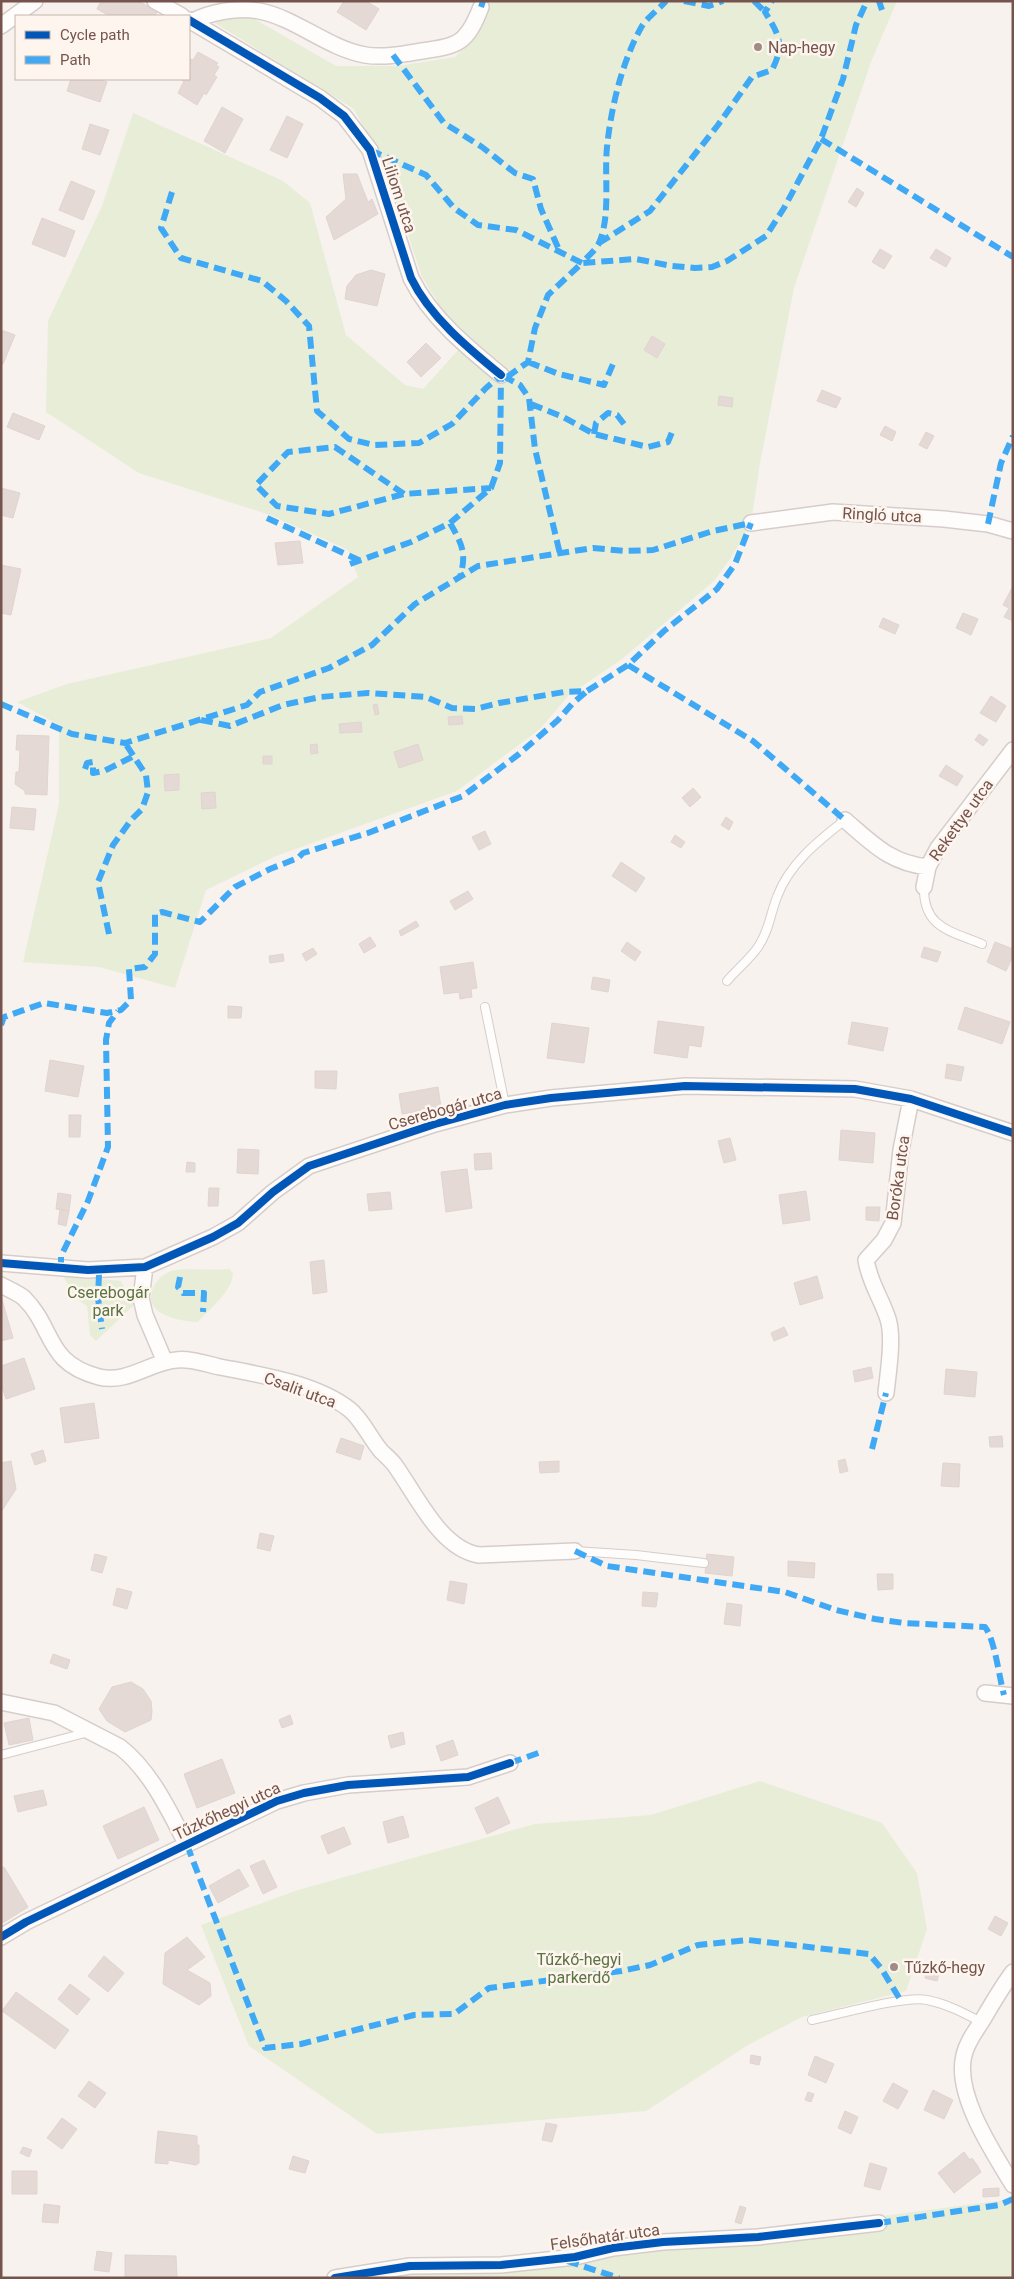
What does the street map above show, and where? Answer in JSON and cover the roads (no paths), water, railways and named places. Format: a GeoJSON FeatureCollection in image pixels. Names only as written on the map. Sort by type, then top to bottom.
{"type":"FeatureCollection","features":[{"type":"Feature","properties":{"kind":"street"},"geometry":{"type":"LineString","coordinates":[[16,15],[35,1]]}},
{"type":"Feature","properties":{"kind":"street","name":"Liliom utca"},"geometry":{"type":"LineString","coordinates":[[155,1],[180,15]]}},
{"type":"Feature","properties":{"kind":"street"},"geometry":{"type":"LineString","coordinates":[[190,18],[217,12],[258,10],[272,14],[365,55],[393,55],[446,48],[464,39],[472,29],[481,8]]}},
{"type":"Feature","properties":{"kind":"street"},"geometry":{"type":"LineString","coordinates":[[1,26],[15,16]]}},
{"type":"Feature","properties":{"kind":"street","name":"Liliom utca"},"geometry":{"type":"LineString","coordinates":[[190,21],[320,98],[344,116],[370,150],[411,278],[418,293],[470,348],[502,375]]}},
{"type":"Feature","properties":{"kind":"street","name":"Ringló utca"},"geometry":{"type":"LineString","coordinates":[[751,523],[833,512],[944,518],[988,524],[1013,531]]}},
{"type":"Feature","properties":{"kind":"street","name":"Rekettye utca"},"geometry":{"type":"LineString","coordinates":[[924,887],[928,867],[938,848],[1013,750]]}},
{"type":"Feature","properties":{"kind":"street","name":"Rekettye utca"},"geometry":{"type":"LineString","coordinates":[[845,820],[886,855],[909,865],[928,867]]}},
{"type":"Feature","properties":{"kind":"street","name":"Cserebogár utca"},"geometry":{"type":"LineString","coordinates":[[1,1263],[79,1269],[145,1267],[213,1237],[238,1223],[273,1192],[309,1166],[435,1124],[505,1105],[598,1093],[685,1086],[855,1090],[911,1099],[1013,1133]]}},
{"type":"Feature","properties":{"kind":"street","name":"Boróka utca"},"geometry":{"type":"LineString","coordinates":[[886,1393],[890,1357],[888,1320],[869,1278],[866,1260],[884,1240],[894,1223],[901,1150],[911,1099]]}},
{"type":"Feature","properties":{"kind":"street"},"geometry":{"type":"LineString","coordinates":[[145,1267],[141,1298],[145,1315],[165,1362]]}},
{"type":"Feature","properties":{"kind":"street","name":"Csalit utca"},"geometry":{"type":"LineString","coordinates":[[1,1285],[24,1298],[58,1354],[72,1366],[86,1373],[102,1378],[123,1377],[177,1359],[276,1379],[328,1396],[350,1409],[380,1450],[393,1463],[440,1529],[468,1553],[480,1555],[575,1551]]}},
{"type":"Feature","properties":{"kind":"street"},"geometry":{"type":"LineString","coordinates":[[985,1693],[1013,1696]]}},
{"type":"Feature","properties":{"kind":"street"},"geometry":{"type":"LineString","coordinates":[[1,1702],[54,1713],[120,1747],[129,1754],[160,1795],[186,1845]]}},
{"type":"Feature","properties":{"kind":"street","name":"Tűzkőhegyi utca"},"geometry":{"type":"LineString","coordinates":[[1,1937],[26,1922],[186,1845],[213,1830],[277,1801],[304,1793],[348,1785],[468,1777],[510,1764]]}},
{"type":"Feature","properties":{"kind":"street"},"geometry":{"type":"LineString","coordinates":[[1013,1972],[995,1997],[969,2041],[962,2066],[964,2082],[977,2119],[1013,2185]]}},
{"type":"Feature","properties":{"kind":"street","name":"Felsőhatár utca"},"geometry":{"type":"LineString","coordinates":[[344,2277],[410,2266],[541,2261],[575,2257],[613,2248],[662,2242],[758,2237],[879,2223]]}},
{"type":"Feature","properties":{"kind":"lane"},"geometry":{"type":"LineString","coordinates":[[727,981],[762,941],[770,926],[777,897],[788,874],[814,845],[845,820]]}},
{"type":"Feature","properties":{"kind":"lane"},"geometry":{"type":"LineString","coordinates":[[924,887],[926,909],[933,920],[941,927],[982,944]]}},
{"type":"Feature","properties":{"kind":"lane"},"geometry":{"type":"LineString","coordinates":[[485,1007],[505,1105]]}},
{"type":"Feature","properties":{"kind":"lane"},"geometry":{"type":"LineString","coordinates":[[575,1551],[627,1554],[704,1563]]}},
{"type":"Feature","properties":{"kind":"lane"},"geometry":{"type":"LineString","coordinates":[[1,1755],[89,1732]]}},
{"type":"Feature","properties":{"kind":"lane"},"geometry":{"type":"LineString","coordinates":[[812,2020],[901,2001],[926,1999],[956,2009],[981,2022]]}},
{"type":"Feature","properties":{"kind":"place","name":"Nap-hegy"},"geometry":{"type":"Point","coordinates":[758,47]}},
{"type":"Feature","properties":{"kind":"place","name":"Tűzkő-hegy"},"geometry":{"type":"Point","coordinates":[894,1967]}},
{"type":"Feature","properties":{"kind":"park label","name":"Cserebogár park"},"geometry":{"type":"Point","coordinates":[108,1301]}},
{"type":"Feature","properties":{"kind":"park label","name":"Tűzkő-hegyi parkerdő"},"geometry":{"type":"Point","coordinates":[579,1968]}}]}
